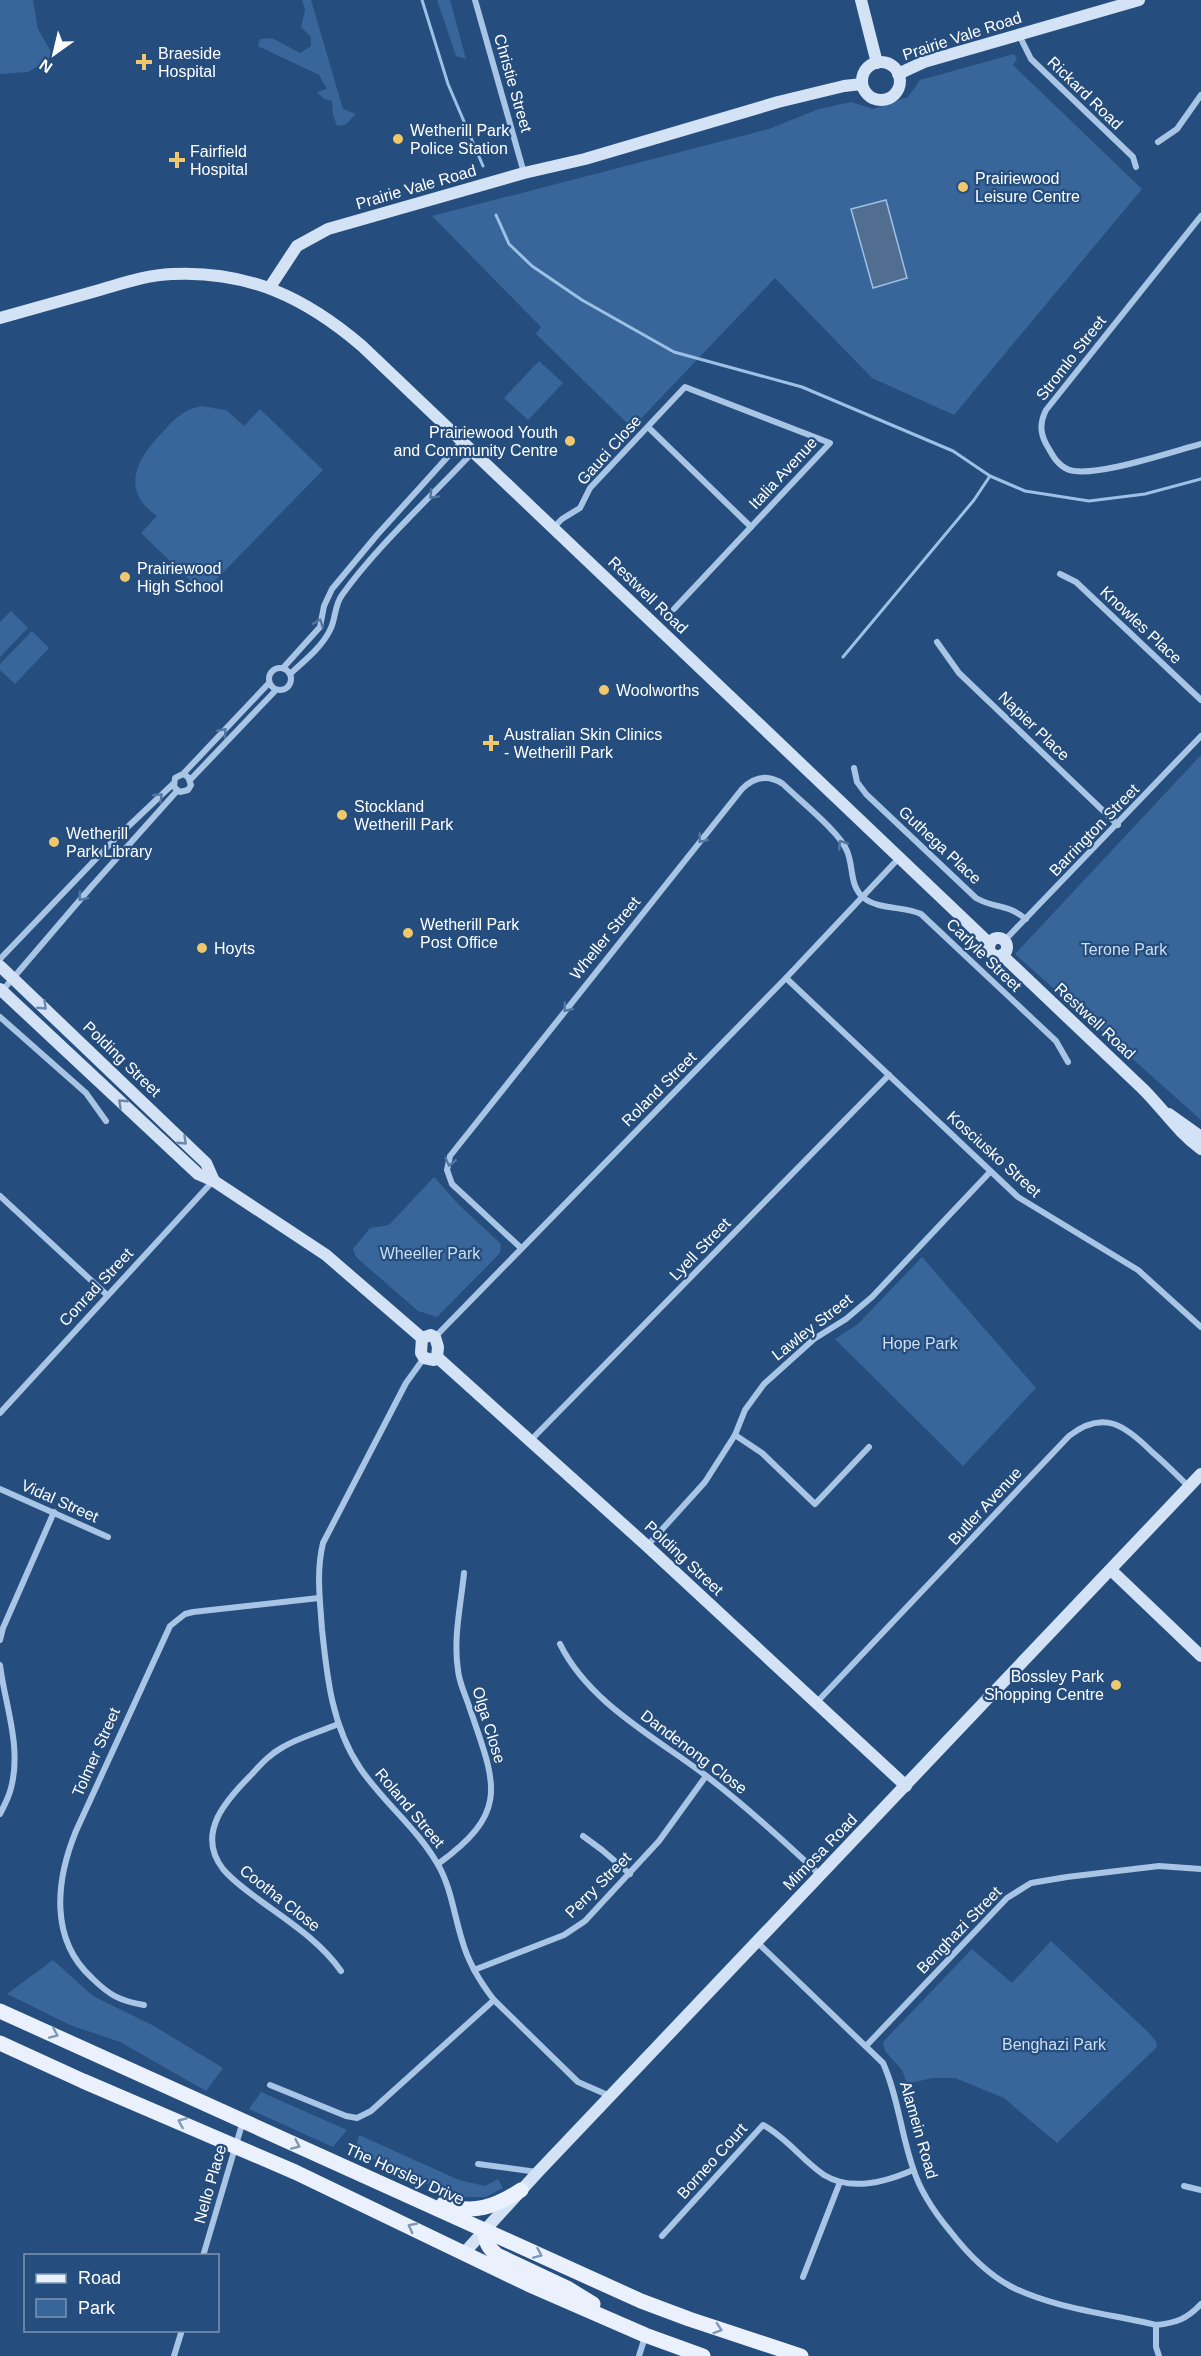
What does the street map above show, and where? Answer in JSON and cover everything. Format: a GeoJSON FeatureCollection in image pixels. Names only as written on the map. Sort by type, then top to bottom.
{"type":"FeatureCollection","features":[{"type":"Feature","properties":{"kind":"main road"},"geometry":{"type":"LineString","coordinates":[[861,0],[877,63]]}},
{"type":"Feature","properties":{"kind":"main road","name":"Prairie Vale Road"},"geometry":{"type":"LineString","coordinates":[[898,74],[924,62],[1139,0]]}},
{"type":"Feature","properties":{"kind":"main road"},"geometry":{"type":"LineString","coordinates":[[877,63],[892,66],[898,74],[897,90],[890,98],[884,100],[868,95],[862,84],[863,73],[871,65],[877,63]]}},
{"type":"Feature","properties":{"kind":"main road","name":"Prairie Vale Road"},"geometry":{"type":"LineString","coordinates":[[270,287],[291,252],[315,235],[351,222],[525,173],[585,159],[789,100],[844,86],[862,84]]}},
{"type":"Feature","properties":{"kind":"main road"},"geometry":{"type":"LineString","coordinates":[[0,318],[138,279],[171,274],[208,274],[270,287]]}},
{"type":"Feature","properties":{"kind":"main road","name":"Restwell Road"},"geometry":{"type":"LineString","coordinates":[[270,287],[307,305],[338,326],[474,452],[990,944]]}},
{"type":"Feature","properties":{"kind":"main road"},"geometry":{"type":"LineString","coordinates":[[995,939],[1004,941],[1007,948],[1002,955],[997,956],[992,954],[990,944],[995,939]]}},
{"type":"Feature","properties":{"kind":"main road","name":"Restwell Road"},"geometry":{"type":"LineString","coordinates":[[1002,955],[1166,1112],[1201,1137]]}},
{"type":"Feature","properties":{"kind":"main road","name":"Polding Street"},"geometry":{"type":"LineString","coordinates":[[0,966],[206,1163],[214,1181]]}},
{"type":"Feature","properties":{"kind":"main road","name":"Polding Street"},"geometry":{"type":"LineString","coordinates":[[1,990],[198,1174],[214,1181],[326,1256],[429,1338]]}},
{"type":"Feature","properties":{"kind":"main road","name":"Restwell Road"},"geometry":{"type":"LineString","coordinates":[[1166,1112],[1173,1125],[1201,1149]]}},
{"type":"Feature","properties":{"kind":"main road"},"geometry":{"type":"LineString","coordinates":[[429,1338],[438,1347],[430,1358]]}},
{"type":"Feature","properties":{"kind":"main road","name":"Polding Street"},"geometry":{"type":"LineString","coordinates":[[430,1358],[530,1442],[647,1546],[906,1786]]}},
{"type":"Feature","properties":{"kind":"main road","name":"Mimosa Road"},"geometry":{"type":"LineString","coordinates":[[464,2253],[520,2190],[1201,1474]]}},
{"type":"Feature","properties":{"kind":"main road"},"geometry":{"type":"LineString","coordinates":[[1111,1570],[1201,1656]]}},
{"type":"Feature","properties":{"kind":"main road","name":"The Horsley Drive"},"geometry":{"type":"LineString","coordinates":[[0,2011],[641,2301],[801,2356]]}},
{"type":"Feature","properties":{"kind":"main road"},"geometry":{"type":"LineString","coordinates":[[0,2043],[369,2206],[528,2284],[645,2335],[703,2356]]}},
{"type":"Feature","properties":{"kind":"main road"},"geometry":{"type":"LineString","coordinates":[[0,2050],[29,2057]]}},
{"type":"Feature","properties":{"kind":"main road"},"geometry":{"type":"LineString","coordinates":[[359,2173],[414,2189],[452,2207],[463,2209],[477,2209],[503,2202],[520,2190]]}},
{"type":"Feature","properties":{"kind":"main road"},"geometry":{"type":"LineString","coordinates":[[484,2230],[485,2240],[497,2255],[567,2288],[645,2335]]}},
{"type":"Feature","properties":{"kind":"street","name":"Christie Street"},"geometry":{"type":"LineString","coordinates":[[475,0],[525,173]]}},
{"type":"Feature","properties":{"kind":"street","name":"Rickard Road"},"geometry":{"type":"LineString","coordinates":[[1019,35],[1031,59],[1133,157],[1137,167]]}},
{"type":"Feature","properties":{"kind":"street"},"geometry":{"type":"LineString","coordinates":[[1158,142],[1177,129],[1201,95]]}},
{"type":"Feature","properties":{"kind":"street","name":"Stromlo Street"},"geometry":{"type":"LineString","coordinates":[[1201,216],[1046,410],[1041,420],[1041,433],[1059,464],[1068,470],[1082,472],[1104,470],[1201,444]]}},
{"type":"Feature","properties":{"kind":"street","name":"Gauci Close"},"geometry":{"type":"LineString","coordinates":[[553,528],[562,519],[580,508],[590,488],[685,387]]}},
{"type":"Feature","properties":{"kind":"street","name":"Italia Avenue"},"geometry":{"type":"LineString","coordinates":[[674,609],[830,443],[685,387]]}},
{"type":"Feature","properties":{"kind":"street"},"geometry":{"type":"LineString","coordinates":[[648,427],[751,527]]}},
{"type":"Feature","properties":{"kind":"street"},"geometry":{"type":"LineString","coordinates":[[284,668],[320,627],[324,606],[332,589],[377,535],[462,441]]}},
{"type":"Feature","properties":{"kind":"street"},"geometry":{"type":"LineString","coordinates":[[290,674],[326,638],[342,596],[376,556],[474,452]]}},
{"type":"Feature","properties":{"kind":"street","name":"Knowles Place"},"geometry":{"type":"LineString","coordinates":[[1060,574],[1076,582],[1201,700]]}},
{"type":"Feature","properties":{"kind":"street","name":"Napier Place"},"geometry":{"type":"LineString","coordinates":[[937,642],[959,673],[1118,825]]}},
{"type":"Feature","properties":{"kind":"street"},"geometry":{"type":"LineString","coordinates":[[190,780],[276,690],[287,687],[291,681],[290,674],[284,668],[279,667],[272,670],[268,677],[269,683],[276,690]]}},
{"type":"Feature","properties":{"kind":"street"},"geometry":{"type":"LineString","coordinates":[[0,958],[173,784],[177,776],[183,774],[269,683]]}},
{"type":"Feature","properties":{"kind":"street","name":"Barrington Street"},"geometry":{"type":"LineString","coordinates":[[1004,941],[1118,825],[1201,736]]}},
{"type":"Feature","properties":{"kind":"street","name":"Guthega Place"},"geometry":{"type":"LineString","coordinates":[[854,768],[857,782],[866,794],[976,898],[985,903],[1009,907],[1026,919]]}},
{"type":"Feature","properties":{"kind":"street"},"geometry":{"type":"LineString","coordinates":[[177,791],[188,790],[191,785],[190,780],[183,774]]}},
{"type":"Feature","properties":{"kind":"street","name":"Wheller Street"},"geometry":{"type":"LineString","coordinates":[[521,1248],[452,1184],[447,1170],[450,1156],[742,789],[758,778],[772,778],[783,784],[842,841],[849,854],[855,889],[863,897]]}},
{"type":"Feature","properties":{"kind":"street"},"geometry":{"type":"LineString","coordinates":[[173,784],[177,791]]}},
{"type":"Feature","properties":{"kind":"street"},"geometry":{"type":"LineString","coordinates":[[1,990],[177,791]]}},
{"type":"Feature","properties":{"kind":"street","name":"Roland Street"},"geometry":{"type":"LineString","coordinates":[[429,1338],[521,1248],[786,978],[899,858]]}},
{"type":"Feature","properties":{"kind":"street"},"geometry":{"type":"LineString","coordinates":[[87,868],[99,878]]}},
{"type":"Feature","properties":{"kind":"street","name":"Carlyle Street"},"geometry":{"type":"LineString","coordinates":[[863,897],[873,903],[909,908],[921,914],[1056,1041],[1068,1062]]}},
{"type":"Feature","properties":{"kind":"street","name":"Kosciusko Street"},"geometry":{"type":"LineString","coordinates":[[786,978],[1018,1197],[1138,1270],[1201,1327]]}},
{"type":"Feature","properties":{"kind":"street"},"geometry":{"type":"LineString","coordinates":[[0,1017],[86,1093],[106,1120]]}},
{"type":"Feature","properties":{"kind":"street","name":"Lyell Street"},"geometry":{"type":"LineString","coordinates":[[530,1442],[889,1075]]}},
{"type":"Feature","properties":{"kind":"street","name":"Lawley Street"},"geometry":{"type":"LineString","coordinates":[[647,1546],[705,1482],[735,1435],[745,1410],[764,1384],[800,1351],[846,1319],[872,1297],[990,1172]]}},
{"type":"Feature","properties":{"kind":"street","name":"Conrad Street"},"geometry":{"type":"LineString","coordinates":[[0,1413],[214,1181]]}},
{"type":"Feature","properties":{"kind":"street"},"geometry":{"type":"LineString","coordinates":[[0,1196],[107,1295]]}},
{"type":"Feature","properties":{"kind":"street"},"geometry":{"type":"LineString","coordinates":[[0,1210],[7,1203]]}},
{"type":"Feature","properties":{"kind":"street","name":"Roland Street"},"geometry":{"type":"LineString","coordinates":[[430,1358],[406,1383],[322,1543],[318,1572],[320,1598],[328,1682],[338,1724],[359,1767],[378,1793],[420,1838],[438,1864],[447,1886],[462,1942],[474,1970],[494,2000],[578,2082],[610,2096]]}},
{"type":"Feature","properties":{"kind":"street","name":"Butler Avenue"},"geometry":{"type":"LineString","coordinates":[[817,1702],[1068,1436],[1081,1426],[1107,1422],[1120,1425],[1132,1432],[1189,1487]]}},
{"type":"Feature","properties":{"kind":"street"},"geometry":{"type":"LineString","coordinates":[[735,1435],[762,1453],[815,1504],[869,1447]]}},
{"type":"Feature","properties":{"kind":"street","name":"Vidal Street"},"geometry":{"type":"LineString","coordinates":[[0,1489],[108,1537]]}},
{"type":"Feature","properties":{"kind":"street"},"geometry":{"type":"LineString","coordinates":[[0,1640],[3,1628],[54,1512]]}},
{"type":"Feature","properties":{"kind":"street","name":"Olga Close"},"geometry":{"type":"LineString","coordinates":[[438,1864],[472,1836],[490,1805],[492,1786],[480,1737],[458,1671],[457,1647],[464,1573]]}},
{"type":"Feature","properties":{"kind":"street","name":"Tolmer Street"},"geometry":{"type":"LineString","coordinates":[[144,2005],[125,2002],[107,1993],[86,1973],[63,1933],[60,1887],[67,1855],[76,1831],[163,1638],[176,1620],[184,1614],[205,1610],[320,1598]]}},
{"type":"Feature","properties":{"kind":"street","name":"Dandenong Close"},"geometry":{"type":"LineString","coordinates":[[560,1644],[581,1678],[622,1714],[760,1819],[820,1875]]}},
{"type":"Feature","properties":{"kind":"street"},"geometry":{"type":"LineString","coordinates":[[0,1669],[14,1740],[15,1765],[11,1790],[0,1814]]}},
{"type":"Feature","properties":{"kind":"street","name":"Cootha Close"},"geometry":{"type":"LineString","coordinates":[[338,1724],[284,1746],[271,1755],[226,1800],[216,1818],[213,1838],[215,1852],[222,1868],[236,1882],[307,1935],[330,1955],[341,1971]]}},
{"type":"Feature","properties":{"kind":"street","name":"Perry Street"},"geometry":{"type":"LineString","coordinates":[[474,1970],[564,1935],[585,1921],[659,1841],[706,1776]]}},
{"type":"Feature","properties":{"kind":"street"},"geometry":{"type":"LineString","coordinates":[[583,1836],[630,1874]]}},
{"type":"Feature","properties":{"kind":"street","name":"Benghazi Street"},"geometry":{"type":"LineString","coordinates":[[866,2046],[999,1906],[1019,1889],[1031,1883],[1067,1877],[1159,1866],[1201,1869]]}},
{"type":"Feature","properties":{"kind":"street","name":"Alamein Road"},"geometry":{"type":"LineString","coordinates":[[757,1942],[883,2063],[891,2079],[898,2116],[914,2170],[928,2201],[957,2240],[982,2267],[1010,2286],[1041,2299],[1156,2325],[1174,2323],[1189,2317],[1201,2304]]}},
{"type":"Feature","properties":{"kind":"street"},"geometry":{"type":"LineString","coordinates":[[270,2085],[346,2116],[357,2118],[371,2111],[494,2000]]}},
{"type":"Feature","properties":{"kind":"street","name":"Nello Place"},"geometry":{"type":"LineString","coordinates":[[204,2254],[243,2121]]}},
{"type":"Feature","properties":{"kind":"street","name":"Borneo Court"},"geometry":{"type":"LineString","coordinates":[[662,2236],[763,2125],[778,2133],[824,2174],[840,2182]]}},
{"type":"Feature","properties":{"kind":"street"},"geometry":{"type":"LineString","coordinates":[[478,2164],[538,2172]]}},
{"type":"Feature","properties":{"kind":"street"},"geometry":{"type":"LineString","coordinates":[[803,2277],[840,2182],[863,2184],[891,2180],[914,2170]]}},
{"type":"Feature","properties":{"kind":"street"},"geometry":{"type":"LineString","coordinates":[[1184,2186],[1201,2190]]}},
{"type":"Feature","properties":{"kind":"street"},"geometry":{"type":"LineString","coordinates":[[1156,2325],[1156,2347],[1159,2356]]}},
{"type":"Feature","properties":{"kind":"street"},"geometry":{"type":"LineString","coordinates":[[174,2356],[182,2332]]}},
{"type":"Feature","properties":{"kind":"street"},"geometry":{"type":"LineString","coordinates":[[639,2356],[645,2335]]}},
{"type":"Feature","properties":{"kind":"green space"},"geometry":{"type":"Polygon","coordinates":[[[0,0],[33,0],[38,29],[54,57],[28,72],[0,74],[0,0]]]}},
{"type":"Feature","properties":{"kind":"green space"},"geometry":{"type":"Polygon","coordinates":[[[302,0],[311,0],[343,109],[356,114],[345,125],[337,126],[332,101],[324,99],[317,92],[327,89],[319,75],[258,46],[260,39],[272,38],[300,53],[311,46],[311,37],[301,27],[305,10],[302,0]]]}},
{"type":"Feature","properties":{"kind":"green space"},"geometry":{"type":"Polygon","coordinates":[[[437,0],[450,0],[466,59],[456,56],[437,0]]]}},
{"type":"Feature","properties":{"kind":"green space"},"geometry":{"type":"Polygon","coordinates":[[[1014,54],[1017,59],[1013,65],[1142,189],[954,415],[872,378],[775,278],[632,428],[536,334],[541,327],[432,216],[769,129],[819,109],[851,102],[873,109],[908,97],[920,80],[1014,54]]]}},
{"type":"Feature","properties":{"kind":"green space"},"geometry":{"type":"Polygon","coordinates":[[[539,361],[563,383],[528,420],[504,398],[539,361]]]}},
{"type":"Feature","properties":{"kind":"green space"},"geometry":{"type":"Polygon","coordinates":[[[202,406],[226,410],[244,426],[260,409],[323,470],[203,593],[141,533],[157,516],[138,496],[135,486],[139,464],[152,444],[179,416],[202,406]]]}},
{"type":"Feature","properties":{"kind":"green space"},"geometry":{"type":"Polygon","coordinates":[[[11,611],[28,628],[0,657],[0,622],[11,611]]]}},
{"type":"Feature","properties":{"kind":"green space"},"geometry":{"type":"Polygon","coordinates":[[[32,631],[49,648],[15,684],[0,670],[0,664],[32,631]]]}},
{"type":"Feature","properties":{"kind":"green space","name":"Terone Park"},"geometry":{"type":"Polygon","coordinates":[[[1201,755],[1201,1120],[1015,954],[1201,755]]]}},
{"type":"Feature","properties":{"kind":"green space","name":"Wheeller Park"},"geometry":{"type":"Polygon","coordinates":[[[434,1177],[458,1204],[501,1244],[500,1253],[437,1317],[418,1311],[356,1257],[353,1249],[370,1228],[389,1225],[434,1177]]]}},
{"type":"Feature","properties":{"kind":"green space","name":"Hope Park"},"geometry":{"type":"Polygon","coordinates":[[[922,1257],[1036,1388],[963,1466],[835,1339],[858,1324],[922,1257]]]}},
{"type":"Feature","properties":{"kind":"green space","name":"Benghazi Park"},"geometry":{"type":"Polygon","coordinates":[[[1051,1941],[1150,2034],[1157,2047],[1057,2143],[1004,2098],[955,2078],[932,2078],[907,2084],[902,2070],[885,2051],[883,2042],[972,1949],[1012,1983],[1051,1941]]]}},
{"type":"Feature","properties":{"kind":"green space"},"geometry":{"type":"Polygon","coordinates":[[[53,1960],[93,1996],[154,2026],[223,2068],[206,2091],[120,2042],[70,2025],[7,1994],[53,1960]]]}},
{"type":"Feature","properties":{"kind":"green space"},"geometry":{"type":"Polygon","coordinates":[[[261,2092],[347,2130],[333,2147],[249,2109],[261,2092]]]}},
{"type":"Feature","properties":{"kind":"green space"},"geometry":{"type":"Polygon","coordinates":[[[359,2135],[459,2180],[485,2186],[498,2179],[503,2188],[486,2197],[457,2197],[355,2151],[359,2135]]]}},
{"type":"Feature","properties":{"kind":"shaded area"},"geometry":{"type":"Polygon","coordinates":[[[886,200],[907,278],[873,288],[851,209],[886,200]]]}},
{"type":"Feature","properties":{"kind":"waterway"},"geometry":{"type":"LineString","coordinates":[[422,0],[448,84],[483,166]]}},
{"type":"Feature","properties":{"kind":"waterway"},"geometry":{"type":"LineString","coordinates":[[496,215],[509,244],[532,266],[582,300],[674,352],[802,387],[953,451],[990,476],[1025,491],[1089,501],[1145,494],[1201,479]]}},
{"type":"Feature","properties":{"kind":"waterway"},"geometry":{"type":"LineString","coordinates":[[843,657],[974,500],[990,476]]}},
{"type":"Feature","properties":{"kind":"place","name":"Braeside Hospital"},"geometry":{"type":"Point","coordinates":[144,62]}},
{"type":"Feature","properties":{"kind":"place","name":"Wetherill Park Police Station"},"geometry":{"type":"Point","coordinates":[398,139]}},
{"type":"Feature","properties":{"kind":"place","name":"Fairfield Hospital"},"geometry":{"type":"Point","coordinates":[177,160]}},
{"type":"Feature","properties":{"kind":"place","name":"Prairiewood Leisure Centre"},"geometry":{"type":"Point","coordinates":[963,187]}},
{"type":"Feature","properties":{"kind":"place","name":"Prairiewood Youth and Community Centre"},"geometry":{"type":"Point","coordinates":[570,441]}},
{"type":"Feature","properties":{"kind":"place","name":"Prairiewood High School"},"geometry":{"type":"Point","coordinates":[125,577]}},
{"type":"Feature","properties":{"kind":"place","name":"Woolworths"},"geometry":{"type":"Point","coordinates":[604,690]}},
{"type":"Feature","properties":{"kind":"place","name":"Australian Skin Clinics - Wetherill Park"},"geometry":{"type":"Point","coordinates":[491,743]}},
{"type":"Feature","properties":{"kind":"place","name":"Stockland Wetherill Park"},"geometry":{"type":"Point","coordinates":[342,815]}},
{"type":"Feature","properties":{"kind":"place","name":"Wetherill Park Library"},"geometry":{"type":"Point","coordinates":[54,842]}},
{"type":"Feature","properties":{"kind":"place","name":"Wetherill Park Post Office"},"geometry":{"type":"Point","coordinates":[408,933]}},
{"type":"Feature","properties":{"kind":"place","name":"Hoyts"},"geometry":{"type":"Point","coordinates":[202,948]}},
{"type":"Feature","properties":{"kind":"place","name":"Bossley Park Shopping Centre"},"geometry":{"type":"Point","coordinates":[1116,1685]}}]}
